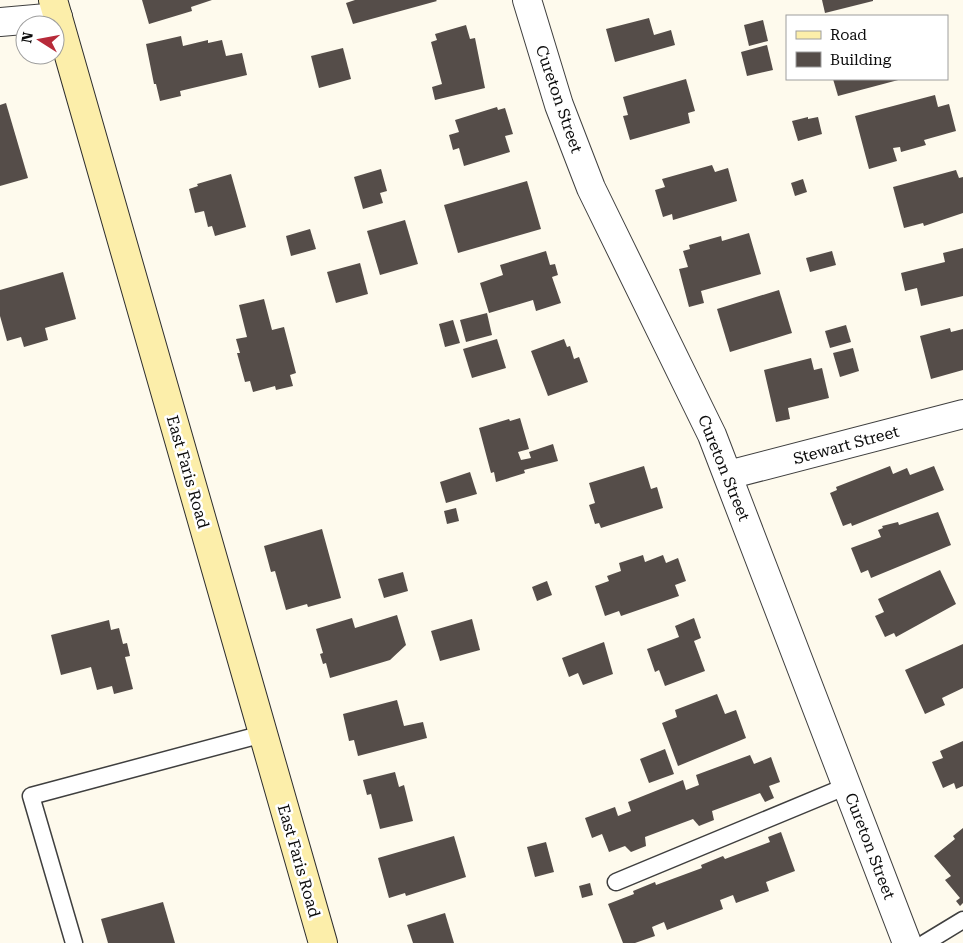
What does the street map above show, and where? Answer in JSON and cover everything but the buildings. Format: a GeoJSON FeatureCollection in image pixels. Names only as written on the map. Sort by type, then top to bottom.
{"type":"FeatureCollection","features":[{"type":"Feature","properties":{"kind":"main road","name":"East Faris Road"},"geometry":{"type":"LineString","coordinates":[[55,8],[322,943]]}},
{"type":"Feature","properties":{"kind":"street","name":"Cureton Street"},"geometry":{"type":"LineString","coordinates":[[527,0],[559,105],[591,188],[712,435],[907,943]]}},
{"type":"Feature","properties":{"kind":"street"},"geometry":{"type":"LineString","coordinates":[[0,22],[55,8]]}},
{"type":"Feature","properties":{"kind":"street","name":"Stewart Street"},"geometry":{"type":"LineString","coordinates":[[728,475],[963,414]]}},
{"type":"Feature","properties":{"kind":"lane"},"geometry":{"type":"LineString","coordinates":[[74,943],[31,796],[262,734]]}},
{"type":"Feature","properties":{"kind":"lane"},"geometry":{"type":"LineString","coordinates":[[616,882],[847,786]]}},
{"type":"Feature","properties":{"kind":"lane"},"geometry":{"type":"LineString","coordinates":[[925,943],[963,920]]}}]}
